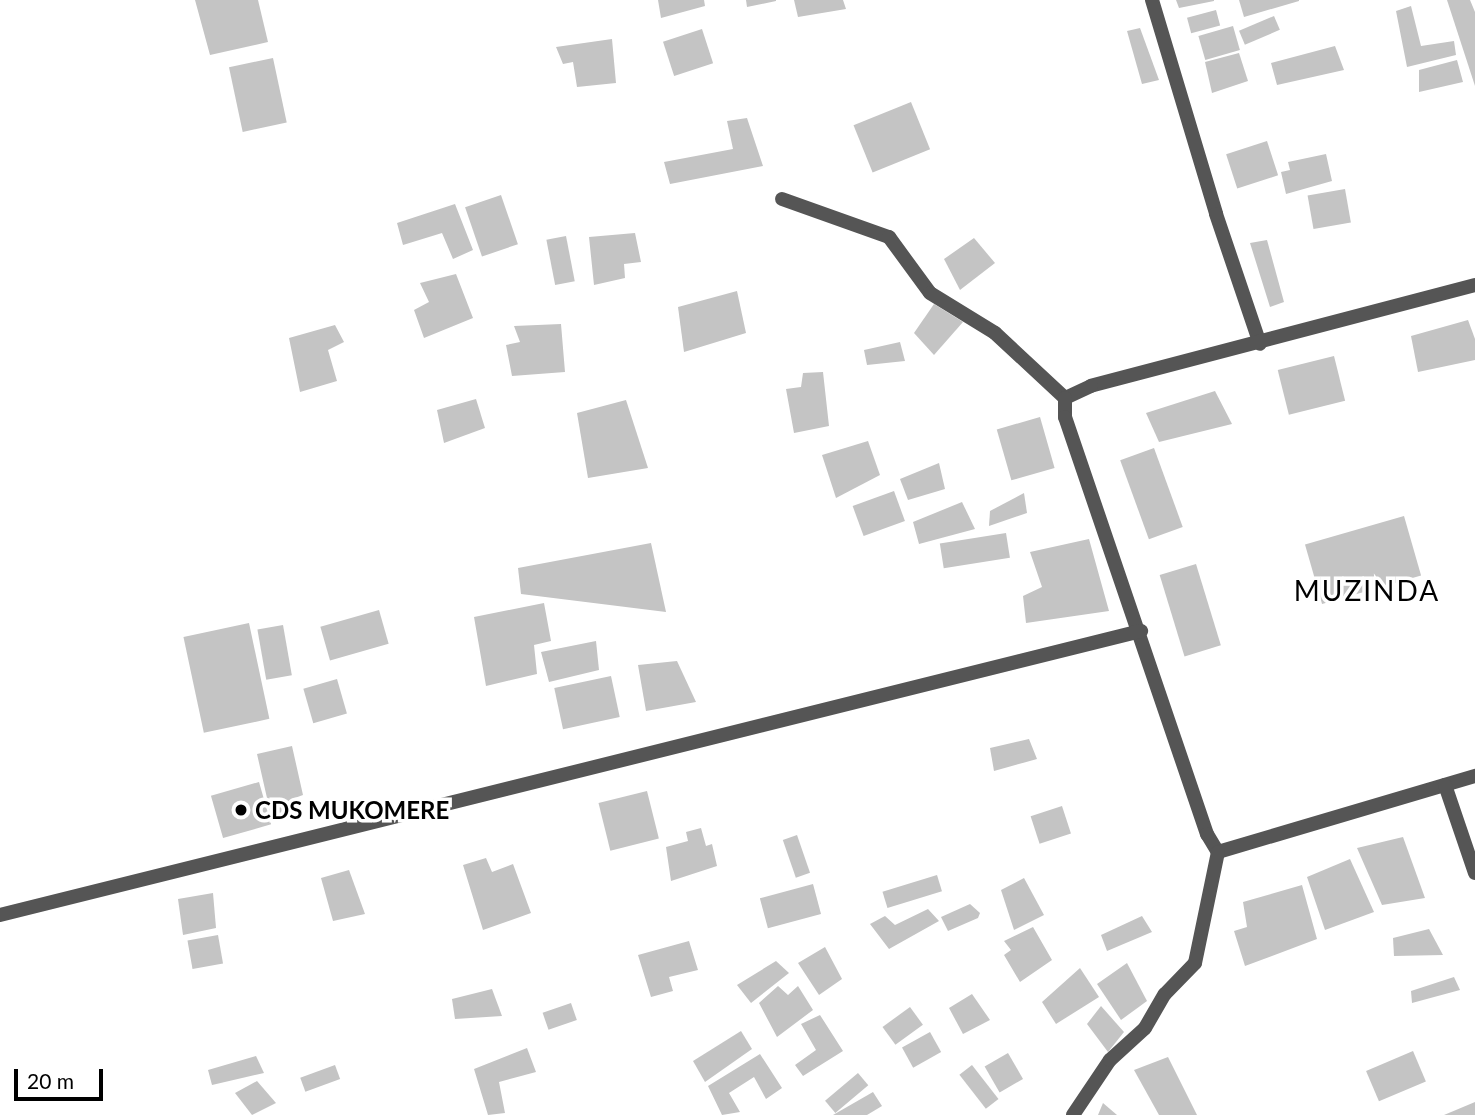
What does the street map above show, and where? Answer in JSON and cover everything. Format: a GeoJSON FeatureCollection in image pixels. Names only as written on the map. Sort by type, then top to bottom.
{"type":"FeatureCollection","features":[{"type":"Feature","properties":{"kind":"street"},"geometry":{"type":"LineString","coordinates":[[1152,0],[1216,214],[1260,344]]}},
{"type":"Feature","properties":{"kind":"street"},"geometry":{"type":"LineString","coordinates":[[782,199],[889,237],[929,293],[995,333],[1065,398],[1065,417],[1142,631],[1207,835],[1218,852],[1195,963],[1165,994],[1145,1028],[1110,1060],[1073,1115]]}},
{"type":"Feature","properties":{"kind":"street"},"geometry":{"type":"LineString","coordinates":[[1065,398],[1091,386],[1260,344],[1475,285]]}},
{"type":"Feature","properties":{"kind":"street"},"geometry":{"type":"LineString","coordinates":[[0,915],[1142,631]]}},
{"type":"Feature","properties":{"kind":"street"},"geometry":{"type":"LineString","coordinates":[[1218,852],[1475,776]]}},
{"type":"Feature","properties":{"kind":"street"},"geometry":{"type":"LineString","coordinates":[[1445,785],[1475,873]]}},
{"type":"Feature","properties":{"kind":"building"},"geometry":{"type":"Polygon","coordinates":[[[195,0],[258,0],[268,42],[210,55],[195,0]]]}},
{"type":"Feature","properties":{"kind":"building"},"geometry":{"type":"Polygon","coordinates":[[[658,0],[704,0],[705,6],[661,18],[658,0]]]}},
{"type":"Feature","properties":{"kind":"building"},"geometry":{"type":"Polygon","coordinates":[[[746,0],[776,0],[776,1],[747,7],[746,0]]]}},
{"type":"Feature","properties":{"kind":"building"},"geometry":{"type":"Polygon","coordinates":[[[794,0],[843,0],[846,9],[798,17],[794,0]]]}},
{"type":"Feature","properties":{"kind":"building"},"geometry":{"type":"Polygon","coordinates":[[[1176,0],[1214,0],[1214,1],[1179,8],[1176,0]]]}},
{"type":"Feature","properties":{"kind":"building"},"geometry":{"type":"Polygon","coordinates":[[[1239,0],[1299,0],[1299,1],[1244,17],[1239,0]]]}},
{"type":"Feature","properties":{"kind":"building"},"geometry":{"type":"Polygon","coordinates":[[[1447,0],[1470,0],[1475,12],[1475,86],[1447,0]]]}},
{"type":"Feature","properties":{"kind":"building"},"geometry":{"type":"Polygon","coordinates":[[[1411,6],[1421,46],[1454,41],[1456,55],[1407,67],[1396,11],[1411,6]]]}},
{"type":"Feature","properties":{"kind":"building"},"geometry":{"type":"Polygon","coordinates":[[[1216,10],[1220,25],[1191,33],[1187,18],[1216,10]]]}},
{"type":"Feature","properties":{"kind":"building"},"geometry":{"type":"Polygon","coordinates":[[[1274,16],[1280,30],[1245,45],[1239,31],[1274,16]]]}},
{"type":"Feature","properties":{"kind":"building"},"geometry":{"type":"Polygon","coordinates":[[[1233,26],[1240,50],[1205,60],[1198,36],[1233,26]]]}},
{"type":"Feature","properties":{"kind":"building"},"geometry":{"type":"Polygon","coordinates":[[[1140,28],[1159,80],[1142,84],[1127,31],[1140,28]]]}},
{"type":"Feature","properties":{"kind":"building"},"geometry":{"type":"Polygon","coordinates":[[[702,29],[713,63],[674,76],[663,42],[702,29]]]}},
{"type":"Feature","properties":{"kind":"building"},"geometry":{"type":"Polygon","coordinates":[[[612,39],[616,83],[577,87],[573,62],[563,64],[556,47],[612,39]]]}},
{"type":"Feature","properties":{"kind":"building"},"geometry":{"type":"Polygon","coordinates":[[[1335,46],[1344,70],[1277,85],[1271,63],[1335,46]]]}},
{"type":"Feature","properties":{"kind":"building"},"geometry":{"type":"Polygon","coordinates":[[[1239,53],[1248,81],[1212,93],[1205,62],[1239,53]]]}},
{"type":"Feature","properties":{"kind":"building"},"geometry":{"type":"Polygon","coordinates":[[[273,58],[287,123],[243,132],[229,67],[273,58]]]}},
{"type":"Feature","properties":{"kind":"building"},"geometry":{"type":"Polygon","coordinates":[[[1457,60],[1463,82],[1419,92],[1419,70],[1457,60]]]}},
{"type":"Feature","properties":{"kind":"building"},"geometry":{"type":"Polygon","coordinates":[[[911,102],[930,149],[873,173],[854,125],[911,102]]]}},
{"type":"Feature","properties":{"kind":"building"},"geometry":{"type":"Polygon","coordinates":[[[747,118],[763,166],[670,184],[664,162],[733,149],[727,121],[747,118]]]}},
{"type":"Feature","properties":{"kind":"building"},"geometry":{"type":"Polygon","coordinates":[[[1267,141],[1278,175],[1237,189],[1226,154],[1267,141]]]}},
{"type":"Feature","properties":{"kind":"building"},"geometry":{"type":"Polygon","coordinates":[[[1326,154],[1332,181],[1286,194],[1281,172],[1290,170],[1288,162],[1326,154]]]}},
{"type":"Feature","properties":{"kind":"building"},"geometry":{"type":"Polygon","coordinates":[[[1345,189],[1351,222],[1313,229],[1308,196],[1345,189]]]}},
{"type":"Feature","properties":{"kind":"building"},"geometry":{"type":"Polygon","coordinates":[[[501,195],[518,244],[482,257],[465,207],[501,195]]]}},
{"type":"Feature","properties":{"kind":"building"},"geometry":{"type":"Polygon","coordinates":[[[455,204],[473,250],[453,259],[442,233],[403,245],[397,223],[455,204]]]}},
{"type":"Feature","properties":{"kind":"building"},"geometry":{"type":"Polygon","coordinates":[[[635,233],[641,262],[624,264],[625,278],[594,285],[589,237],[635,233]]]}},
{"type":"Feature","properties":{"kind":"building"},"geometry":{"type":"Polygon","coordinates":[[[566,236],[575,281],[555,285],[546,240],[566,236]]]}},
{"type":"Feature","properties":{"kind":"building"},"geometry":{"type":"Polygon","coordinates":[[[974,238],[995,263],[960,290],[944,259],[974,238]]]}},
{"type":"Feature","properties":{"kind":"building"},"geometry":{"type":"Polygon","coordinates":[[[1267,240],[1284,302],[1270,307],[1250,243],[1267,240]]]}},
{"type":"Feature","properties":{"kind":"building"},"geometry":{"type":"Polygon","coordinates":[[[456,274],[473,318],[424,338],[414,310],[429,302],[420,283],[456,274]]]}},
{"type":"Feature","properties":{"kind":"building"},"geometry":{"type":"Polygon","coordinates":[[[737,291],[746,333],[684,352],[678,307],[737,291]]]}},
{"type":"Feature","properties":{"kind":"building"},"geometry":{"type":"Polygon","coordinates":[[[934,304],[963,322],[934,355],[914,333],[934,304]]]}},
{"type":"Feature","properties":{"kind":"building"},"geometry":{"type":"Polygon","coordinates":[[[1468,320],[1475,339],[1475,360],[1418,372],[1411,336],[1468,320]]]}},
{"type":"Feature","properties":{"kind":"building"},"geometry":{"type":"Polygon","coordinates":[[[561,324],[565,372],[512,376],[506,345],[520,342],[514,326],[561,324]]]}},
{"type":"Feature","properties":{"kind":"building"},"geometry":{"type":"Polygon","coordinates":[[[335,325],[344,342],[328,350],[337,381],[300,392],[289,338],[335,325]]]}},
{"type":"Feature","properties":{"kind":"building"},"geometry":{"type":"Polygon","coordinates":[[[900,342],[905,361],[867,365],[864,350],[900,342]]]}},
{"type":"Feature","properties":{"kind":"building"},"geometry":{"type":"Polygon","coordinates":[[[1334,356],[1345,401],[1289,415],[1278,370],[1334,356]]]}},
{"type":"Feature","properties":{"kind":"building"},"geometry":{"type":"Polygon","coordinates":[[[823,372],[829,426],[794,433],[786,389],[801,387],[803,373],[823,372]]]}},
{"type":"Feature","properties":{"kind":"building"},"geometry":{"type":"Polygon","coordinates":[[[1215,391],[1232,424],[1159,442],[1146,413],[1215,391]]]}},
{"type":"Feature","properties":{"kind":"building"},"geometry":{"type":"Polygon","coordinates":[[[476,399],[485,428],[444,443],[437,410],[476,399]]]}},
{"type":"Feature","properties":{"kind":"building"},"geometry":{"type":"Polygon","coordinates":[[[626,400],[648,468],[588,478],[577,413],[626,400]]]}},
{"type":"Feature","properties":{"kind":"building"},"geometry":{"type":"Polygon","coordinates":[[[1040,417],[1055,468],[1011,480],[997,429],[1040,417]]]}},
{"type":"Feature","properties":{"kind":"building"},"geometry":{"type":"Polygon","coordinates":[[[868,441],[880,475],[836,498],[822,455],[868,441]]]}},
{"type":"Feature","properties":{"kind":"building"},"geometry":{"type":"Polygon","coordinates":[[[1154,448],[1183,527],[1149,539],[1120,460],[1154,448]]]}},
{"type":"Feature","properties":{"kind":"building"},"geometry":{"type":"Polygon","coordinates":[[[939,463],[945,489],[908,500],[900,479],[939,463]]]}},
{"type":"Feature","properties":{"kind":"building"},"geometry":{"type":"Polygon","coordinates":[[[894,491],[905,521],[864,536],[853,506],[894,491]]]}},
{"type":"Feature","properties":{"kind":"building"},"geometry":{"type":"Polygon","coordinates":[[[1024,493],[1027,513],[989,526],[990,511],[1024,493]]]}},
{"type":"Feature","properties":{"kind":"building"},"geometry":{"type":"Polygon","coordinates":[[[962,502],[975,529],[919,544],[913,522],[962,502]]]}},
{"type":"Feature","properties":{"kind":"building"},"geometry":{"type":"Polygon","coordinates":[[[1404,516],[1421,576],[1322,604],[1305,544],[1404,516]]]}},
{"type":"Feature","properties":{"kind":"building"},"geometry":{"type":"Polygon","coordinates":[[[1006,533],[1010,558],[944,568],[940,543],[1006,533]]]}},
{"type":"Feature","properties":{"kind":"building"},"geometry":{"type":"Polygon","coordinates":[[[1089,539],[1109,611],[1026,623],[1023,596],[1042,587],[1030,552],[1089,539]]]}},
{"type":"Feature","properties":{"kind":"building"},"geometry":{"type":"Polygon","coordinates":[[[651,543],[666,612],[521,594],[518,568],[651,543]]]}},
{"type":"Feature","properties":{"kind":"building"},"geometry":{"type":"Polygon","coordinates":[[[1196,564],[1221,645],[1185,656],[1160,575],[1196,564]]]}},
{"type":"Feature","properties":{"kind":"building"},"geometry":{"type":"Polygon","coordinates":[[[544,603],[551,641],[534,645],[537,674],[486,686],[474,617],[544,603]]]}},
{"type":"Feature","properties":{"kind":"building"},"geometry":{"type":"Polygon","coordinates":[[[379,610],[389,644],[330,660],[320,627],[379,610]]]}},
{"type":"Feature","properties":{"kind":"building"},"geometry":{"type":"Polygon","coordinates":[[[249,623],[269,719],[204,733],[183,637],[249,623]]]}},
{"type":"Feature","properties":{"kind":"building"},"geometry":{"type":"Polygon","coordinates":[[[283,625],[292,675],[266,680],[257,630],[283,625]]]}},
{"type":"Feature","properties":{"kind":"building"},"geometry":{"type":"Polygon","coordinates":[[[596,641],[599,670],[549,682],[541,652],[596,641]]]}},
{"type":"Feature","properties":{"kind":"building"},"geometry":{"type":"Polygon","coordinates":[[[677,661],[696,702],[646,711],[638,665],[677,661]]]}},
{"type":"Feature","properties":{"kind":"building"},"geometry":{"type":"Polygon","coordinates":[[[611,676],[620,717],[563,729],[554,688],[611,676]]]}},
{"type":"Feature","properties":{"kind":"building"},"geometry":{"type":"Polygon","coordinates":[[[337,679],[347,714],[313,723],[303,689],[337,679]]]}},
{"type":"Feature","properties":{"kind":"building"},"geometry":{"type":"Polygon","coordinates":[[[1029,739],[1037,759],[994,771],[990,748],[1029,739]]]}},
{"type":"Feature","properties":{"kind":"building"},"geometry":{"type":"Polygon","coordinates":[[[292,746],[303,795],[292,799],[295,815],[272,820],[257,754],[292,746]]]}},
{"type":"Feature","properties":{"kind":"building","name":"CDS MUKOMERE"},"geometry":{"type":"Polygon","coordinates":[[[259,782],[271,824],[223,838],[211,796],[259,782]]]}},
{"type":"Feature","properties":{"kind":"building"},"geometry":{"type":"Polygon","coordinates":[[[647,791],[659,839],[610,851],[598,803],[647,791]]]}},
{"type":"Feature","properties":{"kind":"building"},"geometry":{"type":"Polygon","coordinates":[[[1062,806],[1071,834],[1040,844],[1031,816],[1062,806]]]}},
{"type":"Feature","properties":{"kind":"building"},"geometry":{"type":"Polygon","coordinates":[[[701,828],[706,846],[712,844],[717,866],[671,881],[666,847],[688,841],[686,832],[701,828]]]}},
{"type":"Feature","properties":{"kind":"building"},"geometry":{"type":"Polygon","coordinates":[[[797,835],[810,873],[796,878],[783,840],[797,835]]]}},
{"type":"Feature","properties":{"kind":"building"},"geometry":{"type":"Polygon","coordinates":[[[1403,837],[1425,898],[1382,905],[1357,848],[1403,837]]]}},
{"type":"Feature","properties":{"kind":"building"},"geometry":{"type":"Polygon","coordinates":[[[486,858],[492,872],[513,864],[531,913],[483,930],[463,865],[486,858]]]}},
{"type":"Feature","properties":{"kind":"building"},"geometry":{"type":"Polygon","coordinates":[[[1350,859],[1374,912],[1325,930],[1307,877],[1350,859]]]}},
{"type":"Feature","properties":{"kind":"building"},"geometry":{"type":"Polygon","coordinates":[[[349,870],[365,914],[333,921],[321,878],[349,870]]]}},
{"type":"Feature","properties":{"kind":"building"},"geometry":{"type":"Polygon","coordinates":[[[937,875],[942,891],[887,908],[882,892],[937,875]]]}},
{"type":"Feature","properties":{"kind":"building"},"geometry":{"type":"Polygon","coordinates":[[[1024,878],[1044,915],[1014,930],[1001,890],[1024,878]]]}},
{"type":"Feature","properties":{"kind":"building"},"geometry":{"type":"Polygon","coordinates":[[[813,884],[821,914],[768,928],[760,898],[813,884]]]}},
{"type":"Feature","properties":{"kind":"building"},"geometry":{"type":"Polygon","coordinates":[[[1302,885],[1317,939],[1245,966],[1234,931],[1247,927],[1243,902],[1302,885]]]}},
{"type":"Feature","properties":{"kind":"building"},"geometry":{"type":"Polygon","coordinates":[[[213,893],[216,928],[183,935],[178,899],[213,893]]]}},
{"type":"Feature","properties":{"kind":"building"},"geometry":{"type":"Polygon","coordinates":[[[970,904],[980,913],[978,918],[948,931],[941,917],[970,904]]]}},
{"type":"Feature","properties":{"kind":"building"},"geometry":{"type":"Polygon","coordinates":[[[928,909],[939,921],[889,949],[870,924],[885,916],[895,925],[928,909]]]}},
{"type":"Feature","properties":{"kind":"building"},"geometry":{"type":"Polygon","coordinates":[[[1142,916],[1152,932],[1107,951],[1101,935],[1142,916]]]}},
{"type":"Feature","properties":{"kind":"building"},"geometry":{"type":"Polygon","coordinates":[[[1033,927],[1052,960],[1020,982],[1004,955],[1011,950],[1004,941],[1033,927]]]}},
{"type":"Feature","properties":{"kind":"building"},"geometry":{"type":"Polygon","coordinates":[[[1429,929],[1443,955],[1394,956],[1393,938],[1429,929]]]}},
{"type":"Feature","properties":{"kind":"building"},"geometry":{"type":"Polygon","coordinates":[[[218,935],[223,964],[193,969],[187,940],[218,935]]]}},
{"type":"Feature","properties":{"kind":"building"},"geometry":{"type":"Polygon","coordinates":[[[689,941],[698,970],[669,977],[673,991],[651,997],[638,955],[689,941]]]}},
{"type":"Feature","properties":{"kind":"building"},"geometry":{"type":"Polygon","coordinates":[[[825,947],[842,979],[819,995],[798,963],[825,947]]]}},
{"type":"Feature","properties":{"kind":"building"},"geometry":{"type":"Polygon","coordinates":[[[776,961],[789,973],[751,1003],[737,985],[776,961]]]}},
{"type":"Feature","properties":{"kind":"building"},"geometry":{"type":"Polygon","coordinates":[[[1127,963],[1147,1001],[1121,1020],[1097,984],[1127,963]]]}},
{"type":"Feature","properties":{"kind":"building"},"geometry":{"type":"Polygon","coordinates":[[[1080,968],[1099,997],[1056,1024],[1042,1002],[1080,968]]]}},
{"type":"Feature","properties":{"kind":"building"},"geometry":{"type":"Polygon","coordinates":[[[1454,977],[1460,990],[1412,1003],[1411,991],[1454,977]]]}},
{"type":"Feature","properties":{"kind":"building"},"geometry":{"type":"Polygon","coordinates":[[[778,986],[788,995],[798,986],[813,1010],[777,1037],[759,1003],[778,986]]]}},
{"type":"Feature","properties":{"kind":"building"},"geometry":{"type":"Polygon","coordinates":[[[492,989],[502,1016],[455,1019],[452,999],[492,989]]]}},
{"type":"Feature","properties":{"kind":"building"},"geometry":{"type":"Polygon","coordinates":[[[972,994],[990,1020],[963,1034],[949,1008],[972,994]]]}},
{"type":"Feature","properties":{"kind":"building"},"geometry":{"type":"Polygon","coordinates":[[[571,1003],[577,1020],[548,1030],[543,1013],[571,1003]]]}},
{"type":"Feature","properties":{"kind":"building"},"geometry":{"type":"Polygon","coordinates":[[[1101,1006],[1124,1032],[1108,1052],[1087,1024],[1101,1006]]]}},
{"type":"Feature","properties":{"kind":"building"},"geometry":{"type":"Polygon","coordinates":[[[910,1007],[923,1025],[895,1045],[882,1027],[910,1007]]]}},
{"type":"Feature","properties":{"kind":"building"},"geometry":{"type":"Polygon","coordinates":[[[820,1015],[843,1051],[803,1076],[795,1065],[816,1050],[801,1024],[820,1015]]]}},
{"type":"Feature","properties":{"kind":"building"},"geometry":{"type":"Polygon","coordinates":[[[741,1031],[752,1049],[705,1082],[693,1061],[741,1031]]]}},
{"type":"Feature","properties":{"kind":"building"},"geometry":{"type":"Polygon","coordinates":[[[930,1032],[941,1052],[913,1068],[902,1048],[930,1032]]]}},
{"type":"Feature","properties":{"kind":"building"},"geometry":{"type":"Polygon","coordinates":[[[527,1048],[536,1072],[499,1082],[505,1113],[488,1115],[474,1069],[527,1048]]]}},
{"type":"Feature","properties":{"kind":"building"},"geometry":{"type":"Polygon","coordinates":[[[1413,1051],[1426,1081],[1379,1101],[1366,1071],[1413,1051]]]}},
{"type":"Feature","properties":{"kind":"building"},"geometry":{"type":"Polygon","coordinates":[[[1008,1053],[1023,1079],[1000,1092],[985,1066],[1008,1053]]]}},
{"type":"Feature","properties":{"kind":"building"},"geometry":{"type":"Polygon","coordinates":[[[760,1054],[782,1088],[766,1099],[754,1077],[729,1093],[740,1112],[722,1115],[708,1086],[760,1054]]]}},
{"type":"Feature","properties":{"kind":"building"},"geometry":{"type":"Polygon","coordinates":[[[256,1056],[264,1073],[212,1085],[208,1070],[256,1056]]]}},
{"type":"Feature","properties":{"kind":"building"},"geometry":{"type":"Polygon","coordinates":[[[1168,1057],[1197,1115],[1159,1115],[1134,1070],[1168,1057]]]}},
{"type":"Feature","properties":{"kind":"building"},"geometry":{"type":"Polygon","coordinates":[[[335,1065],[340,1079],[305,1092],[300,1078],[335,1065]]]}},
{"type":"Feature","properties":{"kind":"building"},"geometry":{"type":"Polygon","coordinates":[[[972,1065],[998,1099],[986,1109],[959,1075],[972,1065]]]}},
{"type":"Feature","properties":{"kind":"building"},"geometry":{"type":"Polygon","coordinates":[[[858,1073],[868,1085],[835,1113],[825,1101],[858,1073]]]}},
{"type":"Feature","properties":{"kind":"building"},"geometry":{"type":"Polygon","coordinates":[[[257,1081],[276,1103],[252,1115],[235,1093],[257,1081]]]}},
{"type":"Feature","properties":{"kind":"building"},"geometry":{"type":"Polygon","coordinates":[[[873,1092],[882,1106],[867,1115],[833,1115],[873,1092]]]}},
{"type":"Feature","properties":{"kind":"building"},"geometry":{"type":"Polygon","coordinates":[[[1475,1102],[1475,1115],[1444,1115],[1475,1102]]]}},
{"type":"Feature","properties":{"kind":"building"},"geometry":{"type":"Polygon","coordinates":[[[1103,1103],[1117,1115],[1098,1115],[1103,1103]]]}},
{"type":"Feature","properties":{"kind":"place","name":"CDS MUKOMERE"},"geometry":{"type":"Point","coordinates":[241,810]}},
{"type":"Feature","properties":{"kind":"district","name":"MUZINDA"},"geometry":{"type":"Point","coordinates":[1367,590]}}]}
